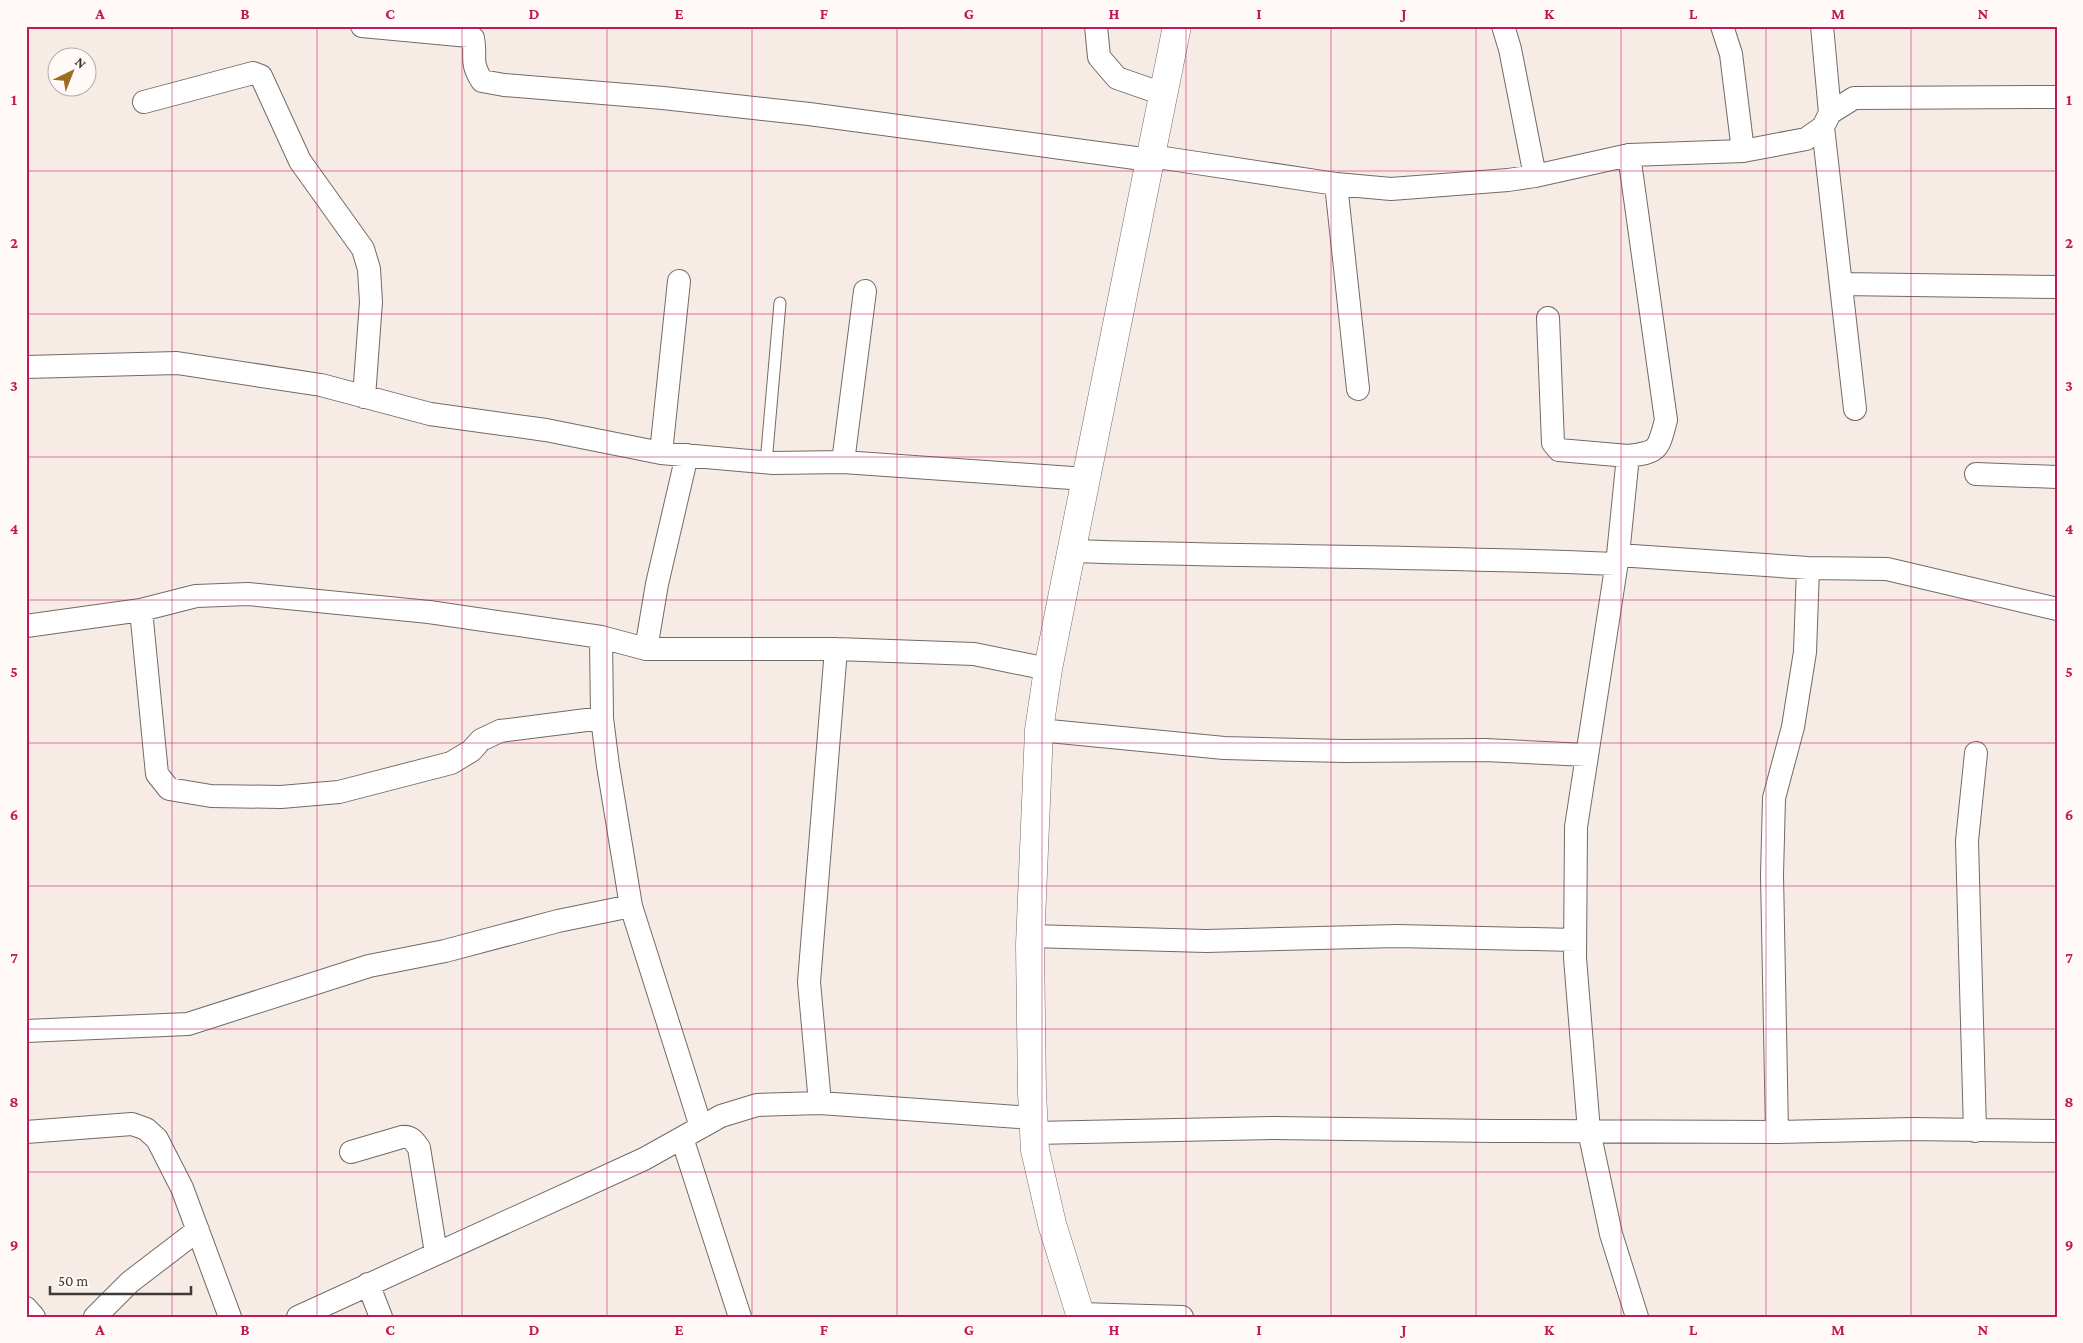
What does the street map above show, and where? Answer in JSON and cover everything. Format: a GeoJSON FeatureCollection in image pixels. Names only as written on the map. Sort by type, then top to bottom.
{"type":"FeatureCollection","features":[{"type":"Feature","properties":{"kind":"street"},"geometry":{"type":"LineString","coordinates":[[362,26],[469,36],[473,38],[472,57],[475,71],[482,81],[496,84],[663,98],[809,114],[1336,184],[1391,189],[1535,176],[1629,155],[1743,151],[1806,139],[1854,98],[2057,98]]}},
{"type":"Feature","properties":{"kind":"street"},"geometry":{"type":"LineString","coordinates":[[1096,26],[1099,57],[1117,78],[1164,94]]}},
{"type":"Feature","properties":{"kind":"street"},"geometry":{"type":"LineString","coordinates":[[1177,26],[1048,669],[1039,730],[1030,936],[1035,1150],[1052,1224],[1080,1316],[1182,1317]]}},
{"type":"Feature","properties":{"kind":"street"},"geometry":{"type":"LineString","coordinates":[[1504,26],[1535,176]]}},
{"type":"Feature","properties":{"kind":"street"},"geometry":{"type":"LineString","coordinates":[[1722,26],[1731,54],[1743,151]]}},
{"type":"Feature","properties":{"kind":"street"},"geometry":{"type":"LineString","coordinates":[[1822,26],[1826,120],[1855,409]]}},
{"type":"Feature","properties":{"kind":"street"},"geometry":{"type":"LineString","coordinates":[[144,102],[253,73],[260,76],[300,161],[363,249],[369,269],[371,302],[364,397]]}},
{"type":"Feature","properties":{"kind":"street"},"geometry":{"type":"LineString","coordinates":[[1548,318],[1553,443],[1559,450],[1628,456],[1650,453],[1659,445],[1666,420],[1629,155]]}},
{"type":"Feature","properties":{"kind":"street"},"geometry":{"type":"LineString","coordinates":[[1336,184],[1358,389]]}},
{"type":"Feature","properties":{"kind":"street"},"geometry":{"type":"LineString","coordinates":[[661,454],[680,282]]}},
{"type":"Feature","properties":{"kind":"street"},"geometry":{"type":"LineString","coordinates":[[1841,284],[2057,287]]}},
{"type":"Feature","properties":{"kind":"street"},"geometry":{"type":"LineString","coordinates":[[843,462],[865,291]]}},
{"type":"Feature","properties":{"kind":"street"},"geometry":{"type":"LineString","coordinates":[[26,367],[176,362],[322,385],[430,414],[546,430],[661,454],[766,463],[843,462],[1086,479]]}},
{"type":"Feature","properties":{"kind":"street"},"geometry":{"type":"LineString","coordinates":[[646,649],[657,584],[687,456]]}},
{"type":"Feature","properties":{"kind":"street"},"geometry":{"type":"LineString","coordinates":[[1628,456],[1617,560],[1576,828],[1576,940],[1589,1131],[1611,1234],[1637,1317]]}},
{"type":"Feature","properties":{"kind":"street"},"geometry":{"type":"LineString","coordinates":[[1976,474],[2057,477]]}},
{"type":"Feature","properties":{"kind":"street"},"geometry":{"type":"LineString","coordinates":[[1071,551],[1213,556],[1617,560],[1887,570],[2057,609]]}},
{"type":"Feature","properties":{"kind":"street"},"geometry":{"type":"LineString","coordinates":[[1777,1132],[1772,875],[1774,798],[1793,727],[1805,652],[1808,568]]}},
{"type":"Feature","properties":{"kind":"street"},"geometry":{"type":"LineString","coordinates":[[26,626],[141,610],[196,596],[248,594],[429,612],[601,637],[646,649],[836,649],[974,654],[1048,669]]}},
{"type":"Feature","properties":{"kind":"street"},"geometry":{"type":"LineString","coordinates":[[141,610],[157,774],[169,789],[211,796],[282,797],[339,792],[450,763],[471,751],[481,740],[500,731],[602,718]]}},
{"type":"Feature","properties":{"kind":"street"},"geometry":{"type":"LineString","coordinates":[[601,637],[602,718],[631,906],[740,1317]]}},
{"type":"Feature","properties":{"kind":"street"},"geometry":{"type":"LineString","coordinates":[[820,1103],[809,982],[836,649]]}},
{"type":"Feature","properties":{"kind":"street"},"geometry":{"type":"LineString","coordinates":[[1039,730],[1224,748],[1485,750],[1587,755]]}},
{"type":"Feature","properties":{"kind":"street"},"geometry":{"type":"LineString","coordinates":[[1975,1131],[1967,841],[1976,753]]}},
{"type":"Feature","properties":{"kind":"street"},"geometry":{"type":"LineString","coordinates":[[26,1031],[188,1024],[369,966],[445,951],[558,921],[631,906]]}},
{"type":"Feature","properties":{"kind":"street"},"geometry":{"type":"LineString","coordinates":[[1030,936],[1206,941],[1397,936],[1576,940]]}},
{"type":"Feature","properties":{"kind":"street"},"geometry":{"type":"LineString","coordinates":[[298,1317],[644,1158],[722,1116],[756,1105],[820,1103],[1034,1126],[1777,1132],[1913,1129],[2057,1132]]}},
{"type":"Feature","properties":{"kind":"street"},"geometry":{"type":"LineString","coordinates":[[26,1132],[132,1124],[146,1129],[157,1139],[182,1188],[230,1317]]}},
{"type":"Feature","properties":{"kind":"street"},"geometry":{"type":"LineString","coordinates":[[350,1152],[402,1137],[407,1136],[413,1139],[419,1148],[436,1253]]}},
{"type":"Feature","properties":{"kind":"street"},"geometry":{"type":"LineString","coordinates":[[94,1317],[130,1282],[198,1230]]}},
{"type":"Feature","properties":{"kind":"street"},"geometry":{"type":"LineString","coordinates":[[368,1284],[381,1317]]}},
{"type":"Feature","properties":{"kind":"street"},"geometry":{"type":"LineString","coordinates":[[26,1308],[34,1317]]}},
{"type":"Feature","properties":{"kind":"lane"},"geometry":{"type":"LineString","coordinates":[[766,463],[780,303]]}}]}
